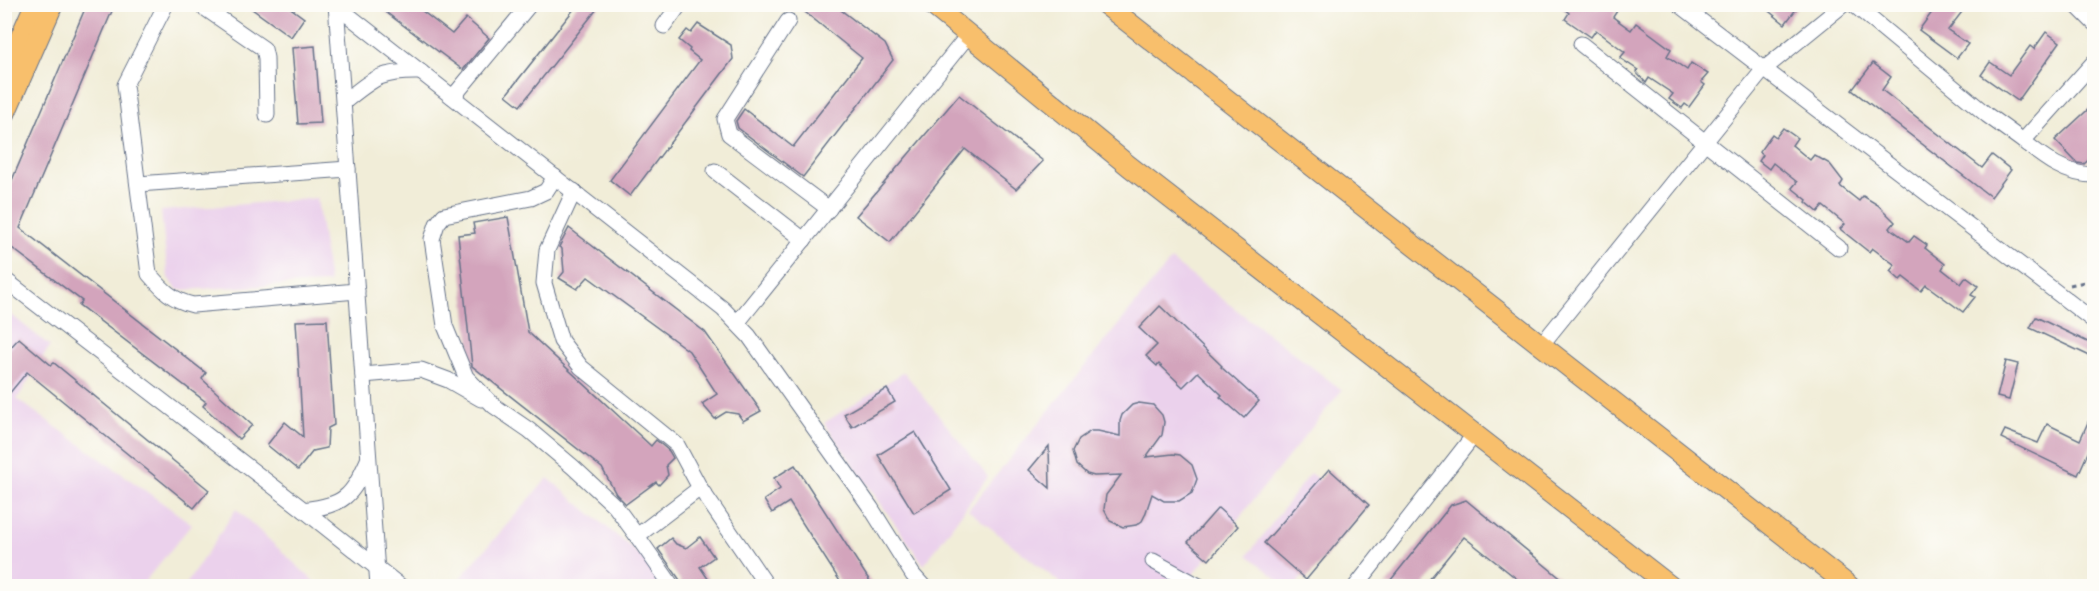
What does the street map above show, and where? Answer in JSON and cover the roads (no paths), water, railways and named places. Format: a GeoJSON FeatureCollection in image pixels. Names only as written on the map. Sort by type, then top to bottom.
{"type":"FeatureCollection","features":[{"type":"Feature","properties":{"kind":"main road"},"geometry":{"type":"LineString","coordinates":[[4,75],[35,4]]}},
{"type":"Feature","properties":{"kind":"main road"},"geometry":{"type":"LineString","coordinates":[[4,116],[53,4]]}},
{"type":"Feature","properties":{"kind":"main road"},"geometry":{"type":"LineString","coordinates":[[931,4],[1130,166],[1670,586]]}},
{"type":"Feature","properties":{"kind":"main road"},"geometry":{"type":"LineString","coordinates":[[1105,4],[1850,586]]}},
{"type":"Feature","properties":{"kind":"street"},"geometry":{"type":"LineString","coordinates":[[166,4],[125,85],[149,274],[167,295],[180,302],[193,305],[357,291]]}},
{"type":"Feature","properties":{"kind":"street"},"geometry":{"type":"LineString","coordinates":[[199,4],[264,49],[267,115]]}},
{"type":"Feature","properties":{"kind":"street"},"geometry":{"type":"LineString","coordinates":[[453,97],[530,4]]}},
{"type":"Feature","properties":{"kind":"street"},"geometry":{"type":"LineString","coordinates":[[664,26],[680,4]]}},
{"type":"Feature","properties":{"kind":"street"},"geometry":{"type":"LineString","coordinates":[[1679,4],[2094,321]]}},
{"type":"Feature","properties":{"kind":"street"},"geometry":{"type":"LineString","coordinates":[[1542,344],[1764,69],[1844,4]]}},
{"type":"Feature","properties":{"kind":"street"},"geometry":{"type":"LineString","coordinates":[[1853,4],[1987,115],[2051,163],[2075,172],[2094,175]]}},
{"type":"Feature","properties":{"kind":"street"},"geometry":{"type":"LineString","coordinates":[[2075,4],[2094,23]]}},
{"type":"Feature","properties":{"kind":"street"},"geometry":{"type":"LineString","coordinates":[[335,5],[723,309],[748,336],[857,489],[913,575],[923,586]]}},
{"type":"Feature","properties":{"kind":"street"},"geometry":{"type":"LineString","coordinates":[[335,5],[344,102],[378,586]]}},
{"type":"Feature","properties":{"kind":"street"},"geometry":{"type":"LineString","coordinates":[[788,21],[725,119],[726,126],[729,134],[829,209]]}},
{"type":"Feature","properties":{"kind":"street"},"geometry":{"type":"LineString","coordinates":[[736,323],[969,33]]}},
{"type":"Feature","properties":{"kind":"street"},"geometry":{"type":"LineString","coordinates":[[1581,44],[1839,248]]}},
{"type":"Feature","properties":{"kind":"street"},"geometry":{"type":"LineString","coordinates":[[2023,141],[2094,62]]}},
{"type":"Feature","properties":{"kind":"street"},"geometry":{"type":"LineString","coordinates":[[344,102],[375,79],[390,72],[420,72]]}},
{"type":"Feature","properties":{"kind":"street"},"geometry":{"type":"LineString","coordinates":[[138,184],[348,169]]}},
{"type":"Feature","properties":{"kind":"street"},"geometry":{"type":"LineString","coordinates":[[715,171],[804,240]]}},
{"type":"Feature","properties":{"kind":"street"},"geometry":{"type":"LineString","coordinates":[[494,406],[466,377],[445,326],[432,239],[437,224],[444,215],[531,198],[546,190],[555,177]]}},
{"type":"Feature","properties":{"kind":"street"},"geometry":{"type":"LineString","coordinates":[[574,191],[547,250],[544,283],[561,341],[581,367],[677,445],[700,488],[767,586]]}},
{"type":"Feature","properties":{"kind":"street"},"geometry":{"type":"LineString","coordinates":[[4,279],[400,586]]}},
{"type":"Feature","properties":{"kind":"street"},"geometry":{"type":"LineString","coordinates":[[363,375],[421,370],[448,380],[530,430],[573,466],[615,506],[672,586]]}},
{"type":"Feature","properties":{"kind":"street"},"geometry":{"type":"LineString","coordinates":[[1356,586],[1474,435]]}},
{"type":"Feature","properties":{"kind":"street"},"geometry":{"type":"LineString","coordinates":[[304,510],[332,506],[348,496],[370,458]]}},
{"type":"Feature","properties":{"kind":"street"},"geometry":{"type":"LineString","coordinates":[[637,536],[700,488]]}},
{"type":"Feature","properties":{"kind":"street"},"geometry":{"type":"LineString","coordinates":[[1153,561],[1199,586]]}}]}
